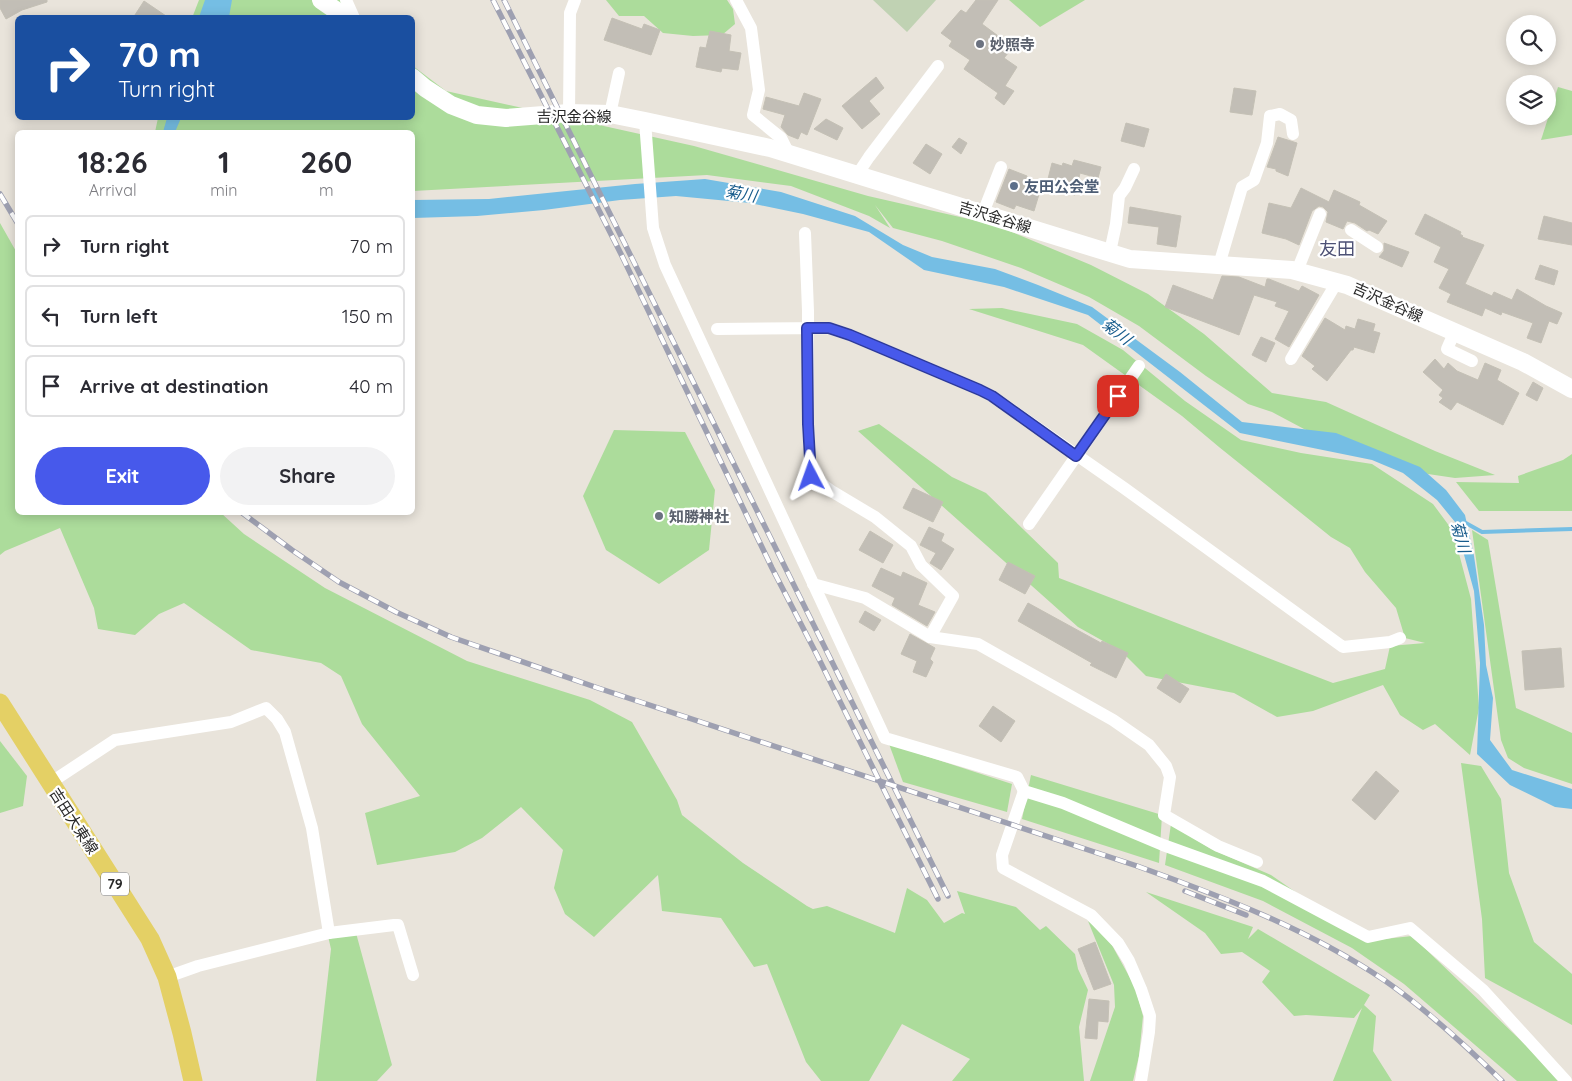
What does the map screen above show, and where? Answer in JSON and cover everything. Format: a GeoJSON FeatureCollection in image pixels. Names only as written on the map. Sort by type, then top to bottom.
{"type":"FeatureCollection","features":[{"type":"Feature","properties":{"kind":"main road"},"geometry":{"type":"LineString","coordinates":[[321,0],[343,15]]}},
{"type":"Feature","properties":{"kind":"main road","name":"吉沢金谷線"},"geometry":{"type":"LineString","coordinates":[[415,80],[424,88],[451,105],[476,115],[506,118],[569,113],[610,114],[770,148],[1130,258],[1298,271],[1349,285],[1523,362],[1572,389]]}},
{"type":"Feature","properties":{"kind":"main road","name":"吉田大東線"},"geometry":{"type":"LineString","coordinates":[[0,703],[150,939],[167,977],[192,1081]]}},
{"type":"Feature","properties":{"kind":"street"},"geometry":{"type":"LineString","coordinates":[[346,0],[353,15]]}},
{"type":"Feature","properties":{"kind":"street"},"geometry":{"type":"LineString","coordinates":[[569,113],[570,13],[575,0]]}},
{"type":"Feature","properties":{"kind":"street"},"geometry":{"type":"LineString","coordinates":[[736,0],[751,28],[759,90],[753,115],[781,138],[789,154]]}},
{"type":"Feature","properties":{"kind":"street"},"geometry":{"type":"LineString","coordinates":[[858,175],[869,157],[938,66]]}},
{"type":"Feature","properties":{"kind":"street"},"geometry":{"type":"LineString","coordinates":[[610,114],[619,73]]}},
{"type":"Feature","properties":{"kind":"street"},"geometry":{"type":"LineString","coordinates":[[1219,265],[1242,187],[1254,180],[1267,143],[1270,116],[1280,114],[1291,120],[1293,134]]}},
{"type":"Feature","properties":{"kind":"street"},"geometry":{"type":"LineString","coordinates":[[645,121],[653,228],[665,264],[885,738],[1017,777],[1024,791],[1002,855],[1003,868],[1091,915],[1118,943],[1132,968],[1146,1001],[1150,1016],[1141,1081]]}},
{"type":"Feature","properties":{"kind":"street"},"geometry":{"type":"LineString","coordinates":[[983,213],[1001,167]]}},
{"type":"Feature","properties":{"kind":"street"},"geometry":{"type":"LineString","coordinates":[[1110,252],[1119,196],[1134,169]]}},
{"type":"Feature","properties":{"kind":"street"},"geometry":{"type":"LineString","coordinates":[[1298,271],[1320,214]]}},
{"type":"Feature","properties":{"kind":"street"},"geometry":{"type":"LineString","coordinates":[[1351,230],[1377,247]]}},
{"type":"Feature","properties":{"kind":"street"},"geometry":{"type":"LineString","coordinates":[[805,233],[808,424],[811,476],[833,492],[876,517],[911,546],[921,565],[953,596],[930,637]]}},
{"type":"Feature","properties":{"kind":"street"},"geometry":{"type":"LineString","coordinates":[[1291,358],[1337,282]]}},
{"type":"Feature","properties":{"kind":"street"},"geometry":{"type":"LineString","coordinates":[[717,329],[829,328],[850,335],[980,390],[992,396],[1124,488],[1343,647],[1390,642],[1400,638]]}},
{"type":"Feature","properties":{"kind":"street"},"geometry":{"type":"LineString","coordinates":[[1454,332],[1447,349],[1472,360]]}},
{"type":"Feature","properties":{"kind":"street"},"geometry":{"type":"LineString","coordinates":[[1029,524],[1139,366]]}},
{"type":"Feature","properties":{"kind":"street"},"geometry":{"type":"LineString","coordinates":[[813,584],[864,598],[930,637],[978,644],[1113,720],[1149,745],[1166,766],[1170,777],[1164,815],[1218,846],[1257,862]]}},
{"type":"Feature","properties":{"kind":"street"},"geometry":{"type":"LineString","coordinates":[[50,783],[115,740],[231,722],[266,708],[277,719],[285,732],[307,810],[312,828],[329,933]]}},
{"type":"Feature","properties":{"kind":"street"},"geometry":{"type":"LineString","coordinates":[[1024,791],[1063,803],[1163,846],[1263,881],[1368,937],[1410,928],[1482,990],[1566,1081]]}},
{"type":"Feature","properties":{"kind":"street"},"geometry":{"type":"LineString","coordinates":[[167,977],[198,966],[329,933],[398,925],[413,974]]}},
{"type":"Feature","properties":{"kind":"green space"},"geometry":{"type":"Polygon","coordinates":[[[199,0],[345,0],[352,15],[193,15],[199,0]]]}},
{"type":"Feature","properties":{"kind":"green space"},"geometry":{"type":"Polygon","coordinates":[[[606,0],[727,0],[733,9],[735,24],[722,35],[693,36],[663,33],[644,16],[619,16],[606,0]]]}},
{"type":"Feature","properties":{"kind":"green space"},"geometry":{"type":"Polygon","coordinates":[[[873,0],[936,0],[907,32],[873,0]]]}},
{"type":"Feature","properties":{"kind":"green space"},"geometry":{"type":"Polygon","coordinates":[[[1009,0],[1085,0],[1040,27],[1009,0]]]}},
{"type":"Feature","properties":{"kind":"green space"},"geometry":{"type":"Polygon","coordinates":[[[415,68],[446,91],[694,146],[868,196],[995,225],[1091,265],[1148,294],[1204,334],[1272,393],[1326,402],[1435,451],[1495,475],[1455,478],[1428,474],[1355,450],[1304,429],[1272,412],[1248,404],[1206,376],[1139,326],[1089,297],[1021,268],[942,241],[893,228],[875,205],[890,228],[869,216],[791,186],[707,175],[415,191],[415,130],[155,130],[158,120],[415,120],[415,68]]]}},
{"type":"Feature","properties":{"kind":"green space"},"geometry":{"type":"Polygon","coordinates":[[[1558,87],[1572,91],[1572,135],[1541,140],[1546,125],[1556,125],[1556,93],[1558,87]]]}},
{"type":"Feature","properties":{"kind":"green space"},"geometry":{"type":"Polygon","coordinates":[[[0,223],[15,249],[15,515],[223,515],[244,534],[325,588],[467,661],[590,700],[632,722],[677,800],[682,815],[743,863],[813,909],[827,906],[895,933],[907,888],[927,900],[944,923],[962,913],[965,914],[957,891],[1016,907],[1040,930],[1046,926],[1075,954],[1078,969],[1088,990],[1079,1027],[1084,1081],[952,1081],[970,1059],[902,1024],[869,1081],[821,1081],[806,1062],[767,964],[754,967],[721,918],[662,911],[658,875],[594,937],[565,914],[554,888],[563,850],[521,807],[482,838],[455,852],[377,865],[365,813],[420,796],[362,724],[341,676],[321,663],[251,650],[184,603],[159,614],[135,635],[98,629],[94,608],[60,528],[5,551],[0,555],[0,223]]]}},
{"type":"Feature","properties":{"kind":"green space"},"geometry":{"type":"Polygon","coordinates":[[[1002,308],[1077,324],[1123,350],[1185,401],[1241,440],[1301,453],[1372,464],[1433,504],[1453,531],[1471,599],[1479,708],[1470,755],[1435,724],[1423,730],[1400,715],[1383,685],[1313,711],[1277,717],[1234,693],[1146,676],[1121,651],[1078,627],[858,431],[879,424],[952,477],[986,493],[1058,563],[1059,578],[1333,683],[1385,669],[1390,646],[1425,643],[1405,638],[1396,608],[1365,572],[1350,548],[1331,537],[1182,416],[1083,345],[969,309],[1002,308]]]}},
{"type":"Feature","properties":{"kind":"green space"},"geometry":{"type":"Polygon","coordinates":[[[614,430],[685,432],[715,490],[709,550],[659,584],[606,550],[583,496],[614,430]]]}},
{"type":"Feature","properties":{"kind":"green space"},"geometry":{"type":"Polygon","coordinates":[[[1572,454],[1572,511],[1479,511],[1456,482],[1519,483],[1518,476],[1563,460],[1572,454]]]}},
{"type":"Feature","properties":{"kind":"green space"},"geometry":{"type":"Polygon","coordinates":[[[1472,530],[1488,540],[1516,708],[1572,733],[1572,784],[1524,768],[1508,758],[1501,740],[1472,530]]]}},
{"type":"Feature","properties":{"kind":"green space"},"geometry":{"type":"Polygon","coordinates":[[[0,741],[27,776],[23,806],[0,813],[0,741]]]}},
{"type":"Feature","properties":{"kind":"green space"},"geometry":{"type":"Polygon","coordinates":[[[889,744],[1012,784],[1007,812],[903,782],[889,744]]]}},
{"type":"Feature","properties":{"kind":"green space"},"geometry":{"type":"Polygon","coordinates":[[[1461,763],[1481,766],[1501,799],[1509,873],[1534,942],[1572,974],[1572,1025],[1485,978],[1482,919],[1461,763]]]}},
{"type":"Feature","properties":{"kind":"green space"},"geometry":{"type":"Polygon","coordinates":[[[1031,775],[1162,815],[1159,863],[1022,819],[1031,775]]]}},
{"type":"Feature","properties":{"kind":"green space"},"geometry":{"type":"Polygon","coordinates":[[[1171,824],[1211,849],[1271,875],[1366,941],[1412,936],[1536,1055],[1559,1081],[1517,1081],[1404,984],[1352,948],[1263,901],[1165,865],[1171,824]]]}},
{"type":"Feature","properties":{"kind":"green space"},"geometry":{"type":"Polygon","coordinates":[[[1146,892],[1253,927],[1248,939],[1258,929],[1370,995],[1364,1005],[1376,1016],[1373,1051],[1392,1081],[1333,1081],[1362,1008],[1354,1018],[1294,1016],[1262,982],[1270,971],[1242,952],[1221,954],[1205,933],[1146,892]]]}},
{"type":"Feature","properties":{"kind":"green space"},"geometry":{"type":"Polygon","coordinates":[[[1088,921],[1108,938],[1135,987],[1143,1016],[1139,1056],[1133,1081],[1090,1081],[1115,1007],[1114,985],[1088,921]]]}},
{"type":"Feature","properties":{"kind":"green space"},"geometry":{"type":"Polygon","coordinates":[[[356,933],[392,1065],[377,1081],[316,1081],[331,949],[328,936],[356,933]]]}},
{"type":"Feature","properties":{"kind":"water"},"geometry":{"type":"Polygon","coordinates":[[[205,0],[232,0],[229,15],[200,15],[205,0]]]}},
{"type":"Feature","properties":{"kind":"water"},"geometry":{"type":"Polygon","coordinates":[[[166,120],[180,120],[176,130],[164,130],[166,120]]]}},
{"type":"Feature","properties":{"kind":"water","name":"菊川"},"geometry":{"type":"Polygon","coordinates":[[[705,179],[781,192],[855,216],[903,245],[932,257],[995,269],[1092,307],[1180,372],[1242,422],[1336,433],[1420,467],[1446,490],[1465,515],[1474,556],[1484,625],[1486,665],[1493,698],[1490,740],[1512,770],[1572,789],[1572,809],[1555,807],[1510,785],[1477,754],[1480,663],[1474,591],[1455,522],[1437,500],[1403,473],[1372,460],[1240,433],[1088,315],[1004,287],[924,270],[869,232],[803,214],[750,203],[676,196],[620,200],[477,216],[415,218],[415,200],[489,199],[705,179]]]}},
{"type":"Feature","properties":{"kind":"building"},"geometry":{"type":"Polygon","coordinates":[[[0,0],[47,0],[47,2],[22,10],[6,19],[0,8],[0,0]]]}},
{"type":"Feature","properties":{"kind":"building","name":"妙照寺"},"geometry":{"type":"Polygon","coordinates":[[[976,0],[998,0],[982,24],[1013,47],[1004,58],[1017,67],[1005,86],[1014,91],[1004,105],[995,98],[998,93],[964,69],[970,60],[949,46],[952,41],[941,33],[961,10],[966,13],[976,0]]]}},
{"type":"Feature","properties":{"kind":"building"},"geometry":{"type":"Polygon","coordinates":[[[144,1],[165,15],[135,15],[144,1]]]}},
{"type":"Feature","properties":{"kind":"building"},"geometry":{"type":"Polygon","coordinates":[[[612,18],[642,29],[644,24],[660,30],[651,55],[604,40],[612,18]]]}},
{"type":"Feature","properties":{"kind":"building"},"geometry":{"type":"Polygon","coordinates":[[[710,31],[731,35],[729,51],[741,53],[738,70],[722,68],[721,72],[696,67],[700,47],[706,48],[710,31]]]}},
{"type":"Feature","properties":{"kind":"building"},"geometry":{"type":"Polygon","coordinates":[[[876,77],[884,88],[869,101],[880,114],[862,129],[842,106],[876,77]]]}},
{"type":"Feature","properties":{"kind":"building"},"geometry":{"type":"Polygon","coordinates":[[[1234,88],[1256,91],[1252,115],[1230,112],[1234,88]]]}},
{"type":"Feature","properties":{"kind":"building"},"geometry":{"type":"Polygon","coordinates":[[[804,93],[821,99],[807,135],[801,132],[798,139],[788,135],[781,127],[785,115],[763,109],[766,97],[799,106],[804,93]]]}},
{"type":"Feature","properties":{"kind":"building"},"geometry":{"type":"Polygon","coordinates":[[[826,119],[843,128],[837,140],[814,129],[826,119]]]}},
{"type":"Feature","properties":{"kind":"building"},"geometry":{"type":"Polygon","coordinates":[[[1126,123],[1149,129],[1144,147],[1121,141],[1126,123]]]}},
{"type":"Feature","properties":{"kind":"building"},"geometry":{"type":"Polygon","coordinates":[[[1278,137],[1297,143],[1288,176],[1276,171],[1276,169],[1267,167],[1278,137]]]}},
{"type":"Feature","properties":{"kind":"building"},"geometry":{"type":"Polygon","coordinates":[[[959,138],[967,143],[961,154],[952,147],[959,138]]]}},
{"type":"Feature","properties":{"kind":"building"},"geometry":{"type":"Polygon","coordinates":[[[926,144],[942,154],[930,174],[913,163],[926,144]]]}},
{"type":"Feature","properties":{"kind":"building"},"geometry":{"type":"Polygon","coordinates":[[[1074,160],[1101,167],[1098,178],[1080,173],[1075,195],[1046,187],[1052,163],[1062,166],[1063,163],[1072,166],[1074,160]]]}},
{"type":"Feature","properties":{"kind":"building"},"geometry":{"type":"Polygon","coordinates":[[[1009,169],[1027,176],[1024,186],[1040,191],[1034,211],[1016,205],[1014,209],[996,202],[1009,169]]]}},
{"type":"Feature","properties":{"kind":"building"},"geometry":{"type":"Polygon","coordinates":[[[1301,188],[1329,202],[1334,190],[1360,202],[1359,205],[1387,221],[1378,234],[1347,221],[1343,229],[1326,222],[1328,212],[1319,206],[1312,211],[1299,245],[1286,239],[1262,233],[1269,203],[1291,208],[1301,188]]]}},
{"type":"Feature","properties":{"kind":"building"},"geometry":{"type":"Polygon","coordinates":[[[1130,207],[1181,216],[1176,247],[1157,244],[1159,227],[1128,223],[1130,207]]]}},
{"type":"Feature","properties":{"kind":"building"},"geometry":{"type":"Polygon","coordinates":[[[1425,214],[1461,232],[1462,237],[1484,245],[1465,284],[1492,296],[1494,292],[1512,300],[1517,289],[1562,313],[1557,324],[1549,321],[1541,343],[1527,338],[1533,323],[1502,312],[1501,315],[1485,308],[1482,316],[1447,302],[1451,294],[1439,288],[1449,269],[1434,262],[1441,247],[1415,234],[1425,214]]]}},
{"type":"Feature","properties":{"kind":"building"},"geometry":{"type":"Polygon","coordinates":[[[1544,216],[1572,223],[1572,245],[1538,239],[1544,216]]]}},
{"type":"Feature","properties":{"kind":"building"},"geometry":{"type":"Polygon","coordinates":[[[1384,243],[1409,252],[1402,267],[1379,257],[1384,251],[1384,243]]]}},
{"type":"Feature","properties":{"kind":"building"},"geometry":{"type":"Polygon","coordinates":[[[1540,265],[1558,271],[1554,285],[1535,279],[1540,265]]]}},
{"type":"Feature","properties":{"kind":"building"},"geometry":{"type":"Polygon","coordinates":[[[1222,276],[1239,277],[1265,287],[1267,279],[1269,279],[1299,291],[1302,286],[1319,295],[1289,347],[1275,339],[1289,311],[1275,306],[1277,302],[1254,295],[1239,335],[1165,307],[1173,285],[1213,300],[1222,276]]]}},
{"type":"Feature","properties":{"kind":"building"},"geometry":{"type":"Polygon","coordinates":[[[1325,318],[1345,330],[1346,326],[1355,329],[1358,319],[1375,324],[1373,331],[1380,333],[1374,353],[1354,347],[1327,381],[1312,369],[1315,366],[1302,356],[1325,318]]]}},
{"type":"Feature","properties":{"kind":"building"},"geometry":{"type":"Polygon","coordinates":[[[1261,337],[1275,343],[1266,362],[1252,355],[1261,337]]]}},
{"type":"Feature","properties":{"kind":"building"},"geometry":{"type":"Polygon","coordinates":[[[1435,359],[1444,369],[1448,363],[1457,371],[1478,380],[1485,363],[1501,370],[1497,380],[1519,393],[1503,425],[1457,402],[1451,410],[1439,402],[1443,398],[1439,395],[1443,390],[1423,372],[1435,359]]]}},
{"type":"Feature","properties":{"kind":"building"},"geometry":{"type":"Polygon","coordinates":[[[1533,382],[1543,388],[1537,401],[1526,395],[1533,382]]]}},
{"type":"Feature","properties":{"kind":"building"},"geometry":{"type":"Polygon","coordinates":[[[913,488],[943,502],[933,522],[903,508],[913,488]]]}},
{"type":"Feature","properties":{"kind":"building"},"geometry":{"type":"Polygon","coordinates":[[[929,527],[944,534],[941,541],[954,549],[941,570],[930,563],[936,553],[920,545],[929,527]]]}},
{"type":"Feature","properties":{"kind":"building"},"geometry":{"type":"Polygon","coordinates":[[[870,531],[893,545],[883,563],[859,550],[870,531]]]}},
{"type":"Feature","properties":{"kind":"building"},"geometry":{"type":"Polygon","coordinates":[[[1008,562],[1035,576],[1025,594],[999,580],[1008,562]]]}},
{"type":"Feature","properties":{"kind":"building"},"geometry":{"type":"Polygon","coordinates":[[[881,568],[901,577],[903,572],[927,583],[918,605],[935,612],[927,626],[892,605],[895,598],[872,586],[881,568]]]}},
{"type":"Feature","properties":{"kind":"building"},"geometry":{"type":"Polygon","coordinates":[[[1028,603],[1101,643],[1102,641],[1128,653],[1116,678],[1090,665],[1092,663],[1018,621],[1028,603]]]}},
{"type":"Feature","properties":{"kind":"building"},"geometry":{"type":"Polygon","coordinates":[[[865,611],[881,620],[874,631],[859,622],[865,611]]]}},
{"type":"Feature","properties":{"kind":"building"},"geometry":{"type":"Polygon","coordinates":[[[910,634],[935,648],[930,659],[933,662],[926,677],[913,672],[917,661],[901,654],[910,634]]]}},
{"type":"Feature","properties":{"kind":"building"},"geometry":{"type":"Polygon","coordinates":[[[1561,648],[1564,687],[1525,690],[1522,651],[1561,648]]]}},
{"type":"Feature","properties":{"kind":"building"},"geometry":{"type":"Polygon","coordinates":[[[1166,674],[1189,689],[1180,703],[1157,688],[1166,674]]]}},
{"type":"Feature","properties":{"kind":"building"},"geometry":{"type":"Polygon","coordinates":[[[993,706],[1015,721],[1001,742],[979,726],[993,706]]]}},
{"type":"Feature","properties":{"kind":"building"},"geometry":{"type":"Polygon","coordinates":[[[1376,771],[1399,791],[1375,820],[1352,800],[1376,771]]]}},
{"type":"Feature","properties":{"kind":"building"},"geometry":{"type":"Polygon","coordinates":[[[1095,942],[1111,984],[1094,990],[1078,949],[1095,942]]]}},
{"type":"Feature","properties":{"kind":"building"},"geometry":{"type":"Polygon","coordinates":[[[1089,999],[1109,1001],[1108,1022],[1098,1021],[1097,1039],[1085,1038],[1089,999]]]}},
{"type":"Feature","properties":{"kind":"waterway","name":"菊川"},"geometry":{"type":"LineString","coordinates":[[1464,522],[1482,532],[1572,529]]}},
{"type":"Feature","properties":{"kind":"railway"},"geometry":{"type":"LineString","coordinates":[[493,0],[622,256],[772,568],[938,899]]}},
{"type":"Feature","properties":{"kind":"railway"},"geometry":{"type":"LineString","coordinates":[[504,0],[948,896]]}},
{"type":"Feature","properties":{"kind":"railway"},"geometry":{"type":"LineString","coordinates":[[0,194],[15,219]]}},
{"type":"Feature","properties":{"kind":"railway"},"geometry":{"type":"LineString","coordinates":[[245,515],[339,582],[396,612],[451,637],[598,688],[1137,866],[1233,902],[1325,945],[1384,980],[1445,1028],[1502,1081]]}},
{"type":"Feature","properties":{"kind":"railway"},"geometry":{"type":"LineString","coordinates":[[1185,891],[1246,915]]}},
{"type":"Feature","properties":{"kind":"place","name":"妙照寺"},"geometry":{"type":"Point","coordinates":[980,44]}},
{"type":"Feature","properties":{"kind":"place","name":"友田公会堂"},"geometry":{"type":"Point","coordinates":[1014,186]}},
{"type":"Feature","properties":{"kind":"place","name":"知勝神社"},"geometry":{"type":"Point","coordinates":[659,516]}},
{"type":"Feature","properties":{"kind":"district","name":"友田"},"geometry":{"type":"Point","coordinates":[1337,248]}},
{"type":"Feature","properties":{"kind":"route"},"geometry":{"type":"LineString","coordinates":[[811,476],[808,424],[807,328],[829,328],[850,335],[980,390],[992,396],[1076,456],[1118,396]]}}]}
